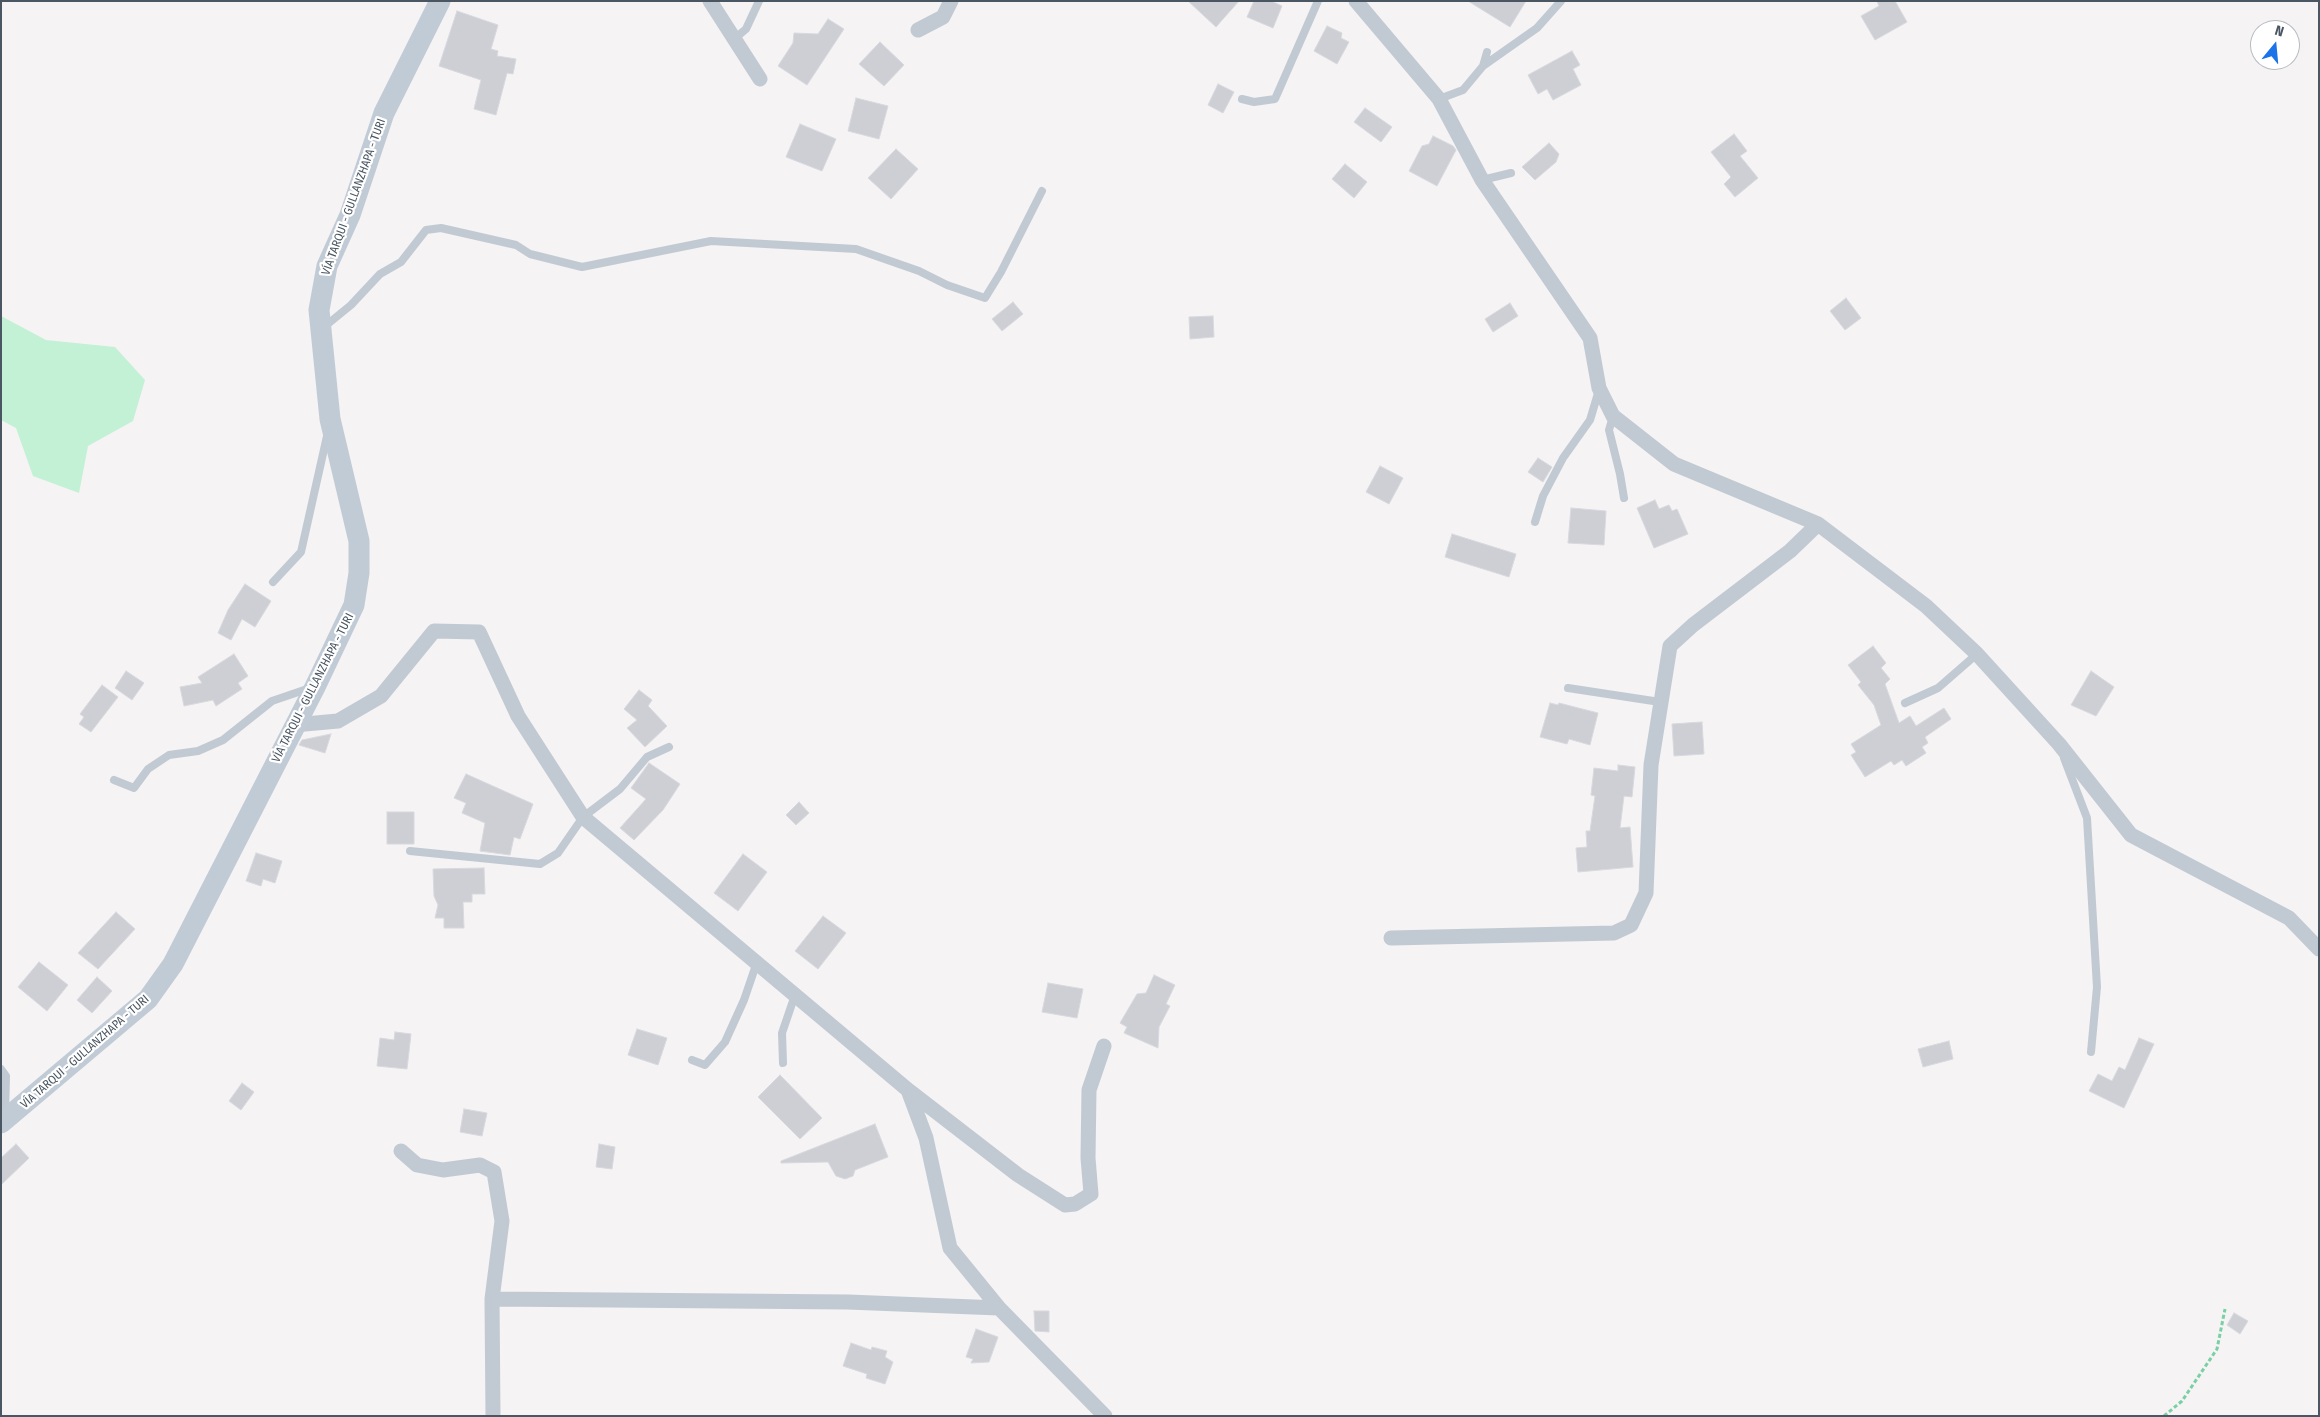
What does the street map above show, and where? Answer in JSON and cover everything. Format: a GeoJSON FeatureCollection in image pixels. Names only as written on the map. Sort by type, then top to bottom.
{"type":"FeatureCollection","features":[{"type":"Feature","properties":{"kind":"main road","name":"VÍA TARQUI - GULLANZHAPA - TURI"},"geometry":{"type":"LineString","coordinates":[[3,1122],[148,999],[173,964],[354,605],[358,573],[359,540],[330,419],[323,328],[319,310],[327,266],[350,215],[384,113],[440,1]]}},
{"type":"Feature","properties":{"kind":"street"},"geometry":{"type":"LineString","coordinates":[[710,1],[733,40],[760,79]]}},
{"type":"Feature","properties":{"kind":"street"},"geometry":{"type":"LineString","coordinates":[[918,30],[943,17],[951,1]]}},
{"type":"Feature","properties":{"kind":"street"},"geometry":{"type":"LineString","coordinates":[[1356,1],[1439,99],[1482,180],[1590,338],[1599,388],[1613,416],[1674,464],[1818,524],[1926,606],[1977,654],[2059,744],[2131,835],[2289,918],[2319,949]]}},
{"type":"Feature","properties":{"kind":"street"},"geometry":{"type":"LineString","coordinates":[[1391,938],[1614,933],[1631,925],[1646,893],[1651,765],[1670,646],[1693,625],[1790,551],[1818,524]]}},
{"type":"Feature","properties":{"kind":"street"},"geometry":{"type":"LineString","coordinates":[[294,725],[338,721],[381,696],[434,631],[479,632],[518,716],[583,817],[908,1090],[1018,1175],[1065,1205],[1075,1204],[1091,1194],[1088,1158],[1089,1090],[1104,1046]]}},
{"type":"Feature","properties":{"kind":"street"},"geometry":{"type":"LineString","coordinates":[[908,1090],[926,1138],[950,1248],[999,1308],[1105,1416]]}},
{"type":"Feature","properties":{"kind":"street"},"geometry":{"type":"LineString","coordinates":[[402,1151],[417,1165],[443,1170],[480,1165],[494,1172],[502,1221],[492,1299],[493,1416]]}},
{"type":"Feature","properties":{"kind":"street"},"geometry":{"type":"LineString","coordinates":[[492,1299],[848,1302],[999,1308]]}},
{"type":"Feature","properties":{"kind":"lane"},"geometry":{"type":"LineString","coordinates":[[733,40],[746,29],[759,1]]}},
{"type":"Feature","properties":{"kind":"lane"},"geometry":{"type":"LineString","coordinates":[[1242,98],[1254,102],[1275,98],[1318,1]]}},
{"type":"Feature","properties":{"kind":"lane"},"geometry":{"type":"LineString","coordinates":[[1439,99],[1463,90],[1483,66],[1537,28],[1561,1]]}},
{"type":"Feature","properties":{"kind":"lane"},"geometry":{"type":"LineString","coordinates":[[1483,66],[1487,52]]}},
{"type":"Feature","properties":{"kind":"lane"},"geometry":{"type":"LineString","coordinates":[[1482,180],[1511,173]]}},
{"type":"Feature","properties":{"kind":"lane"},"geometry":{"type":"LineString","coordinates":[[323,328],[351,305],[380,274],[401,262],[426,230],[440,228],[516,245],[530,254],[582,267],[711,241],[856,249],[919,271],[947,285],[985,298],[1001,272],[1042,191]]}},
{"type":"Feature","properties":{"kind":"lane"},"geometry":{"type":"LineString","coordinates":[[1535,522],[1544,496],[1563,458],[1590,420],[1599,388]]}},
{"type":"Feature","properties":{"kind":"lane"},"geometry":{"type":"LineString","coordinates":[[1613,416],[1609,430],[1624,498]]}},
{"type":"Feature","properties":{"kind":"lane"},"geometry":{"type":"LineString","coordinates":[[273,582],[301,552],[330,419]]}},
{"type":"Feature","properties":{"kind":"lane"},"geometry":{"type":"LineString","coordinates":[[1905,703],[1938,688],[1977,654]]}},
{"type":"Feature","properties":{"kind":"lane"},"geometry":{"type":"LineString","coordinates":[[114,780],[134,788],[148,769],[169,755],[198,751],[224,740],[272,701],[314,687]]}},
{"type":"Feature","properties":{"kind":"lane"},"geometry":{"type":"LineString","coordinates":[[1568,688],[1660,702]]}},
{"type":"Feature","properties":{"kind":"lane"},"geometry":{"type":"LineString","coordinates":[[2059,744],[2087,818],[2096,987],[2091,1052]]}},
{"type":"Feature","properties":{"kind":"lane"},"geometry":{"type":"LineString","coordinates":[[410,851],[540,864],[558,853],[583,817],[620,789],[647,757],[669,747]]}},
{"type":"Feature","properties":{"kind":"lane"},"geometry":{"type":"LineString","coordinates":[[692,1060],[705,1065],[725,1042],[744,1000],[757,962]]}},
{"type":"Feature","properties":{"kind":"lane"},"geometry":{"type":"LineString","coordinates":[[783,1062],[782,1033],[795,995]]}},
{"type":"Feature","properties":{"kind":"lane"},"geometry":{"type":"LineString","coordinates":[[3,1074],[3,1122]]}},
{"type":"Feature","properties":{"kind":"path"},"geometry":{"type":"LineString","coordinates":[[2164,1416],[2182,1401],[2217,1349],[2225,1309]]}},
{"type":"Feature","properties":{"kind":"green space"},"geometry":{"type":"Polygon","coordinates":[[[1,316],[46,340],[115,347],[145,380],[133,421],[88,446],[79,493],[33,476],[16,428],[1,420],[1,316]]]}},
{"type":"Feature","properties":{"kind":"building"},"geometry":{"type":"Polygon","coordinates":[[[1188,1],[1239,1],[1216,27],[1188,1]]]}},
{"type":"Feature","properties":{"kind":"building"},"geometry":{"type":"Polygon","coordinates":[[[1254,1],[1271,1],[1282,6],[1273,28],[1247,17],[1254,1]]]}},
{"type":"Feature","properties":{"kind":"building"},"geometry":{"type":"Polygon","coordinates":[[[1468,1],[1526,1],[1510,27],[1468,1]]]}},
{"type":"Feature","properties":{"kind":"building"},"geometry":{"type":"Polygon","coordinates":[[[1877,1],[1895,1],[1907,22],[1875,40],[1861,16],[1879,6],[1877,1]]]}},
{"type":"Feature","properties":{"kind":"building"},"geometry":{"type":"Polygon","coordinates":[[[457,11],[498,25],[491,49],[498,51],[497,56],[516,59],[513,74],[507,73],[496,115],[474,109],[481,80],[439,66],[457,11]]]}},
{"type":"Feature","properties":{"kind":"building"},"geometry":{"type":"Polygon","coordinates":[[[828,19],[844,29],[807,85],[778,66],[793,43],[794,33],[818,34],[828,19]]]}},
{"type":"Feature","properties":{"kind":"building"},"geometry":{"type":"Polygon","coordinates":[[[1327,26],[1342,33],[1341,38],[1349,42],[1337,64],[1314,51],[1327,26]]]}},
{"type":"Feature","properties":{"kind":"building"},"geometry":{"type":"Polygon","coordinates":[[[880,42],[904,65],[884,86],[859,64],[880,42]]]}},
{"type":"Feature","properties":{"kind":"building"},"geometry":{"type":"Polygon","coordinates":[[[1572,51],[1580,65],[1573,69],[1581,85],[1553,100],[1547,89],[1538,94],[1528,75],[1572,51]]]}},
{"type":"Feature","properties":{"kind":"building"},"geometry":{"type":"Polygon","coordinates":[[[1218,84],[1234,92],[1223,113],[1208,105],[1218,84]]]}},
{"type":"Feature","properties":{"kind":"building"},"geometry":{"type":"Polygon","coordinates":[[[856,98],[888,106],[879,139],[848,131],[856,98]]]}},
{"type":"Feature","properties":{"kind":"building"},"geometry":{"type":"Polygon","coordinates":[[[1365,108],[1392,127],[1381,142],[1354,122],[1365,108]]]}},
{"type":"Feature","properties":{"kind":"building"},"geometry":{"type":"Polygon","coordinates":[[[800,124],[836,139],[822,171],[786,157],[800,124]]]}},
{"type":"Feature","properties":{"kind":"building"},"geometry":{"type":"Polygon","coordinates":[[[1734,134],[1747,151],[1740,156],[1758,178],[1735,197],[1724,184],[1731,177],[1711,152],[1734,134]]]}},
{"type":"Feature","properties":{"kind":"building"},"geometry":{"type":"Polygon","coordinates":[[[1433,136],[1453,146],[1456,150],[1437,186],[1409,171],[1422,146],[1429,144],[1433,136]]]}},
{"type":"Feature","properties":{"kind":"building"},"geometry":{"type":"Polygon","coordinates":[[[1549,143],[1559,154],[1556,162],[1535,180],[1522,167],[1549,143]]]}},
{"type":"Feature","properties":{"kind":"building"},"geometry":{"type":"Polygon","coordinates":[[[896,149],[918,169],[891,199],[868,178],[896,149]]]}},
{"type":"Feature","properties":{"kind":"building"},"geometry":{"type":"Polygon","coordinates":[[[1345,164],[1367,182],[1354,198],[1332,179],[1345,164]]]}},
{"type":"Feature","properties":{"kind":"building"},"geometry":{"type":"Polygon","coordinates":[[[1846,298],[1861,318],[1845,330],[1830,311],[1846,298]]]}},
{"type":"Feature","properties":{"kind":"building"},"geometry":{"type":"Polygon","coordinates":[[[1013,302],[1023,314],[1002,331],[992,319],[1013,302]]]}},
{"type":"Feature","properties":{"kind":"building"},"geometry":{"type":"Polygon","coordinates":[[[1510,303],[1518,316],[1493,332],[1485,319],[1510,303]]]}},
{"type":"Feature","properties":{"kind":"building"},"geometry":{"type":"Polygon","coordinates":[[[1213,316],[1214,337],[1190,339],[1189,317],[1213,316]]]}},
{"type":"Feature","properties":{"kind":"building"},"geometry":{"type":"Polygon","coordinates":[[[1538,458],[1552,467],[1543,482],[1528,472],[1538,458]]]}},
{"type":"Feature","properties":{"kind":"building"},"geometry":{"type":"Polygon","coordinates":[[[1380,466],[1403,478],[1389,504],[1366,492],[1380,466]]]}},
{"type":"Feature","properties":{"kind":"building"},"geometry":{"type":"Polygon","coordinates":[[[1655,500],[1659,509],[1669,505],[1672,511],[1677,509],[1688,534],[1654,548],[1637,508],[1655,500]]]}},
{"type":"Feature","properties":{"kind":"building"},"geometry":{"type":"Polygon","coordinates":[[[1571,508],[1606,511],[1604,545],[1568,543],[1571,508]]]}},
{"type":"Feature","properties":{"kind":"building"},"geometry":{"type":"Polygon","coordinates":[[[1452,534],[1516,554],[1509,577],[1445,557],[1452,534]]]}},
{"type":"Feature","properties":{"kind":"building"},"geometry":{"type":"Polygon","coordinates":[[[245,584],[271,601],[255,627],[242,619],[231,640],[218,633],[228,610],[245,584]]]}},
{"type":"Feature","properties":{"kind":"building"},"geometry":{"type":"Polygon","coordinates":[[[1873,646],[1886,663],[1881,668],[1890,679],[1885,684],[1899,723],[1910,716],[1916,726],[1944,708],[1951,719],[1925,737],[1928,743],[1922,747],[1926,753],[1906,766],[1902,760],[1894,765],[1891,761],[1865,777],[1851,755],[1856,752],[1851,744],[1881,725],[1874,705],[1858,685],[1861,682],[1848,665],[1873,646]]]}},
{"type":"Feature","properties":{"kind":"building"},"geometry":{"type":"Polygon","coordinates":[[[234,654],[248,676],[238,683],[242,689],[216,706],[213,700],[184,706],[180,687],[202,683],[198,677],[234,654]]]}},
{"type":"Feature","properties":{"kind":"building"},"geometry":{"type":"Polygon","coordinates":[[[126,671],[144,683],[132,700],[115,688],[126,671]]]}},
{"type":"Feature","properties":{"kind":"building"},"geometry":{"type":"Polygon","coordinates":[[[2091,671],[2114,687],[2096,716],[2071,705],[2091,671]]]}},
{"type":"Feature","properties":{"kind":"building"},"geometry":{"type":"Polygon","coordinates":[[[102,685],[118,697],[91,732],[79,724],[84,717],[80,714],[102,685]]]}},
{"type":"Feature","properties":{"kind":"building"},"geometry":{"type":"Polygon","coordinates":[[[639,690],[652,700],[648,706],[667,726],[645,747],[627,728],[637,720],[624,709],[639,690]]]}},
{"type":"Feature","properties":{"kind":"building"},"geometry":{"type":"Polygon","coordinates":[[[1550,703],[1558,705],[1559,703],[1598,713],[1590,745],[1569,739],[1567,744],[1540,737],[1550,703]]]}},
{"type":"Feature","properties":{"kind":"building"},"geometry":{"type":"Polygon","coordinates":[[[1702,722],[1704,754],[1674,756],[1672,724],[1702,722]]]}},
{"type":"Feature","properties":{"kind":"building"},"geometry":{"type":"Polygon","coordinates":[[[331,734],[325,753],[299,745],[302,740],[331,734]]]}},
{"type":"Feature","properties":{"kind":"building"},"geometry":{"type":"Polygon","coordinates":[[[649,763],[680,784],[663,810],[634,840],[620,828],[646,799],[631,788],[649,763]]]}},
{"type":"Feature","properties":{"kind":"building"},"geometry":{"type":"Polygon","coordinates":[[[1618,765],[1635,767],[1632,797],[1624,796],[1620,828],[1630,827],[1633,867],[1578,872],[1576,848],[1587,847],[1586,831],[1590,831],[1595,796],[1591,795],[1594,768],[1618,771],[1618,765]]]}},
{"type":"Feature","properties":{"kind":"building"},"geometry":{"type":"Polygon","coordinates":[[[466,774],[533,804],[520,839],[514,837],[510,855],[480,851],[485,823],[462,813],[466,803],[454,798],[466,774]]]}},
{"type":"Feature","properties":{"kind":"building"},"geometry":{"type":"Polygon","coordinates":[[[799,802],[809,813],[796,825],[786,815],[799,802]]]}},
{"type":"Feature","properties":{"kind":"building"},"geometry":{"type":"Polygon","coordinates":[[[387,812],[414,812],[414,844],[387,844],[387,812]]]}},
{"type":"Feature","properties":{"kind":"building"},"geometry":{"type":"Polygon","coordinates":[[[256,853],[282,861],[275,883],[263,879],[261,886],[246,881],[256,853]]]}},
{"type":"Feature","properties":{"kind":"building"},"geometry":{"type":"Polygon","coordinates":[[[743,854],[767,872],[738,911],[714,893],[743,854]]]}},
{"type":"Feature","properties":{"kind":"building"},"geometry":{"type":"Polygon","coordinates":[[[484,868],[485,894],[472,894],[472,902],[463,902],[464,928],[444,928],[444,918],[435,918],[438,905],[434,896],[433,869],[484,868]]]}},
{"type":"Feature","properties":{"kind":"building"},"geometry":{"type":"Polygon","coordinates":[[[116,912],[135,929],[98,969],[78,953],[116,912]]]}},
{"type":"Feature","properties":{"kind":"building"},"geometry":{"type":"Polygon","coordinates":[[[823,916],[846,933],[818,969],[795,951],[823,916]]]}},
{"type":"Feature","properties":{"kind":"building"},"geometry":{"type":"Polygon","coordinates":[[[39,962],[68,985],[47,1011],[18,987],[39,962]]]}},
{"type":"Feature","properties":{"kind":"building"},"geometry":{"type":"Polygon","coordinates":[[[1154,975],[1175,985],[1166,1004],[1170,1006],[1159,1027],[1158,1048],[1124,1033],[1127,1027],[1120,1023],[1137,994],[1146,993],[1154,975]]]}},
{"type":"Feature","properties":{"kind":"building"},"geometry":{"type":"Polygon","coordinates":[[[97,977],[112,991],[92,1013],[77,1000],[97,977]]]}},
{"type":"Feature","properties":{"kind":"building"},"geometry":{"type":"Polygon","coordinates":[[[1048,983],[1083,989],[1077,1018],[1042,1012],[1048,983]]]}},
{"type":"Feature","properties":{"kind":"building"},"geometry":{"type":"Polygon","coordinates":[[[637,1029],[667,1038],[658,1065],[628,1055],[637,1029]]]}},
{"type":"Feature","properties":{"kind":"building"},"geometry":{"type":"Polygon","coordinates":[[[395,1032],[411,1034],[407,1069],[377,1066],[380,1038],[394,1040],[395,1032]]]}},
{"type":"Feature","properties":{"kind":"building"},"geometry":{"type":"Polygon","coordinates":[[[2139,1038],[2154,1044],[2124,1108],[2089,1091],[2098,1074],[2112,1081],[2119,1067],[2125,1070],[2139,1038]]]}},
{"type":"Feature","properties":{"kind":"building"},"geometry":{"type":"Polygon","coordinates":[[[1949,1041],[1953,1059],[1923,1067],[1918,1049],[1949,1041]]]}},
{"type":"Feature","properties":{"kind":"building"},"geometry":{"type":"Polygon","coordinates":[[[780,1075],[822,1118],[800,1139],[758,1097],[780,1075]]]}},
{"type":"Feature","properties":{"kind":"building"},"geometry":{"type":"Polygon","coordinates":[[[242,1083],[254,1092],[241,1110],[229,1101],[242,1083]]]}},
{"type":"Feature","properties":{"kind":"building"},"geometry":{"type":"Polygon","coordinates":[[[464,1109],[487,1113],[482,1136],[460,1132],[464,1109]]]}},
{"type":"Feature","properties":{"kind":"building"},"geometry":{"type":"Polygon","coordinates":[[[875,1124],[888,1157],[855,1170],[853,1176],[845,1179],[836,1176],[828,1162],[781,1163],[781,1161],[875,1124]]]}},
{"type":"Feature","properties":{"kind":"building"},"geometry":{"type":"Polygon","coordinates":[[[16,1144],[29,1158],[1,1185],[1,1158],[16,1144]]]}},
{"type":"Feature","properties":{"kind":"building"},"geometry":{"type":"Polygon","coordinates":[[[599,1144],[615,1147],[612,1169],[596,1167],[599,1144]]]}},
{"type":"Feature","properties":{"kind":"building"},"geometry":{"type":"Polygon","coordinates":[[[1034,1311],[1049,1311],[1049,1332],[1035,1331],[1034,1311]]]}},
{"type":"Feature","properties":{"kind":"building"},"geometry":{"type":"Polygon","coordinates":[[[2234,1313],[2248,1321],[2240,1334],[2227,1325],[2234,1313]]]}},
{"type":"Feature","properties":{"kind":"building"},"geometry":{"type":"Polygon","coordinates":[[[976,1329],[998,1337],[989,1362],[971,1363],[973,1359],[966,1357],[976,1329]]]}},
{"type":"Feature","properties":{"kind":"building"},"geometry":{"type":"Polygon","coordinates":[[[851,1343],[871,1350],[872,1347],[887,1351],[885,1357],[893,1362],[885,1384],[866,1378],[867,1374],[843,1366],[851,1343]]]}}]}
